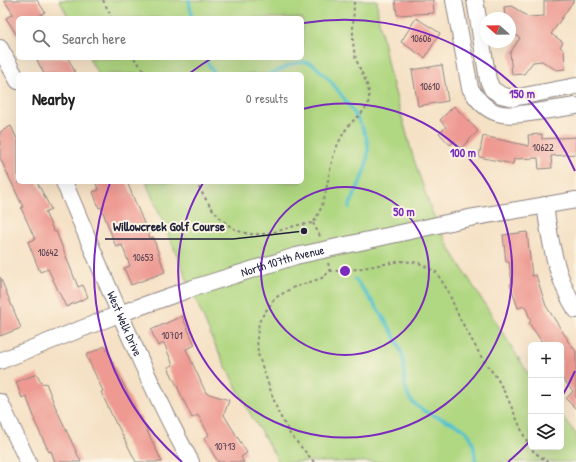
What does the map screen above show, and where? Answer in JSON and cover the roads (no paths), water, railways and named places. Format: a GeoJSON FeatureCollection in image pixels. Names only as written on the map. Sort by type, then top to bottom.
{"type":"FeatureCollection","features":[{"type":"Feature","properties":{"kind":"street"},"geometry":{"type":"LineString","coordinates":[[454,0],[470,88],[477,99],[487,108],[499,114],[513,116],[576,106]]}},
{"type":"Feature","properties":{"kind":"street"},"geometry":{"type":"LineString","coordinates":[[475,0],[488,80],[492,89],[501,95],[513,98],[576,86]]}},
{"type":"Feature","properties":{"kind":"street"},"geometry":{"type":"LineString","coordinates":[[0,48],[16,77]]}},
{"type":"Feature","properties":{"kind":"street"},"geometry":{"type":"LineString","coordinates":[[487,108],[501,95]]}},
{"type":"Feature","properties":{"kind":"street","name":"West Welk Drive"},"geometry":{"type":"LineString","coordinates":[[65,184],[119,314],[173,430],[191,462]]}},
{"type":"Feature","properties":{"kind":"street","name":"North 107th Avenue"},"geometry":{"type":"LineString","coordinates":[[0,360],[119,314],[190,289],[296,256],[469,218],[576,200]]}},
{"type":"Feature","properties":{"kind":"street"},"geometry":{"type":"LineString","coordinates":[[545,205],[551,249],[565,291],[576,310]]}},
{"type":"Feature","properties":{"kind":"street"},"geometry":{"type":"LineString","coordinates":[[0,402],[28,462]]}},
{"type":"Feature","properties":{"kind":"waterway"},"geometry":{"type":"LineString","coordinates":[[189,0],[192,16]]}},
{"type":"Feature","properties":{"kind":"waterway"},"geometry":{"type":"LineString","coordinates":[[206,60],[214,72]]}},
{"type":"Feature","properties":{"kind":"waterway"},"geometry":{"type":"LineString","coordinates":[[274,72],[299,62],[313,64],[332,83],[356,116],[366,137],[368,154],[365,170],[349,207]]}},
{"type":"Feature","properties":{"kind":"waterway"},"geometry":{"type":"LineString","coordinates":[[355,279],[382,315],[398,344],[402,354],[406,389],[410,399],[416,406],[424,411],[460,427],[466,432],[471,438],[476,462]]}},
{"type":"Feature","properties":{"kind":"place","name":"Willowcreek Golf Course"},"geometry":{"type":"Point","coordinates":[304,231]}}]}
